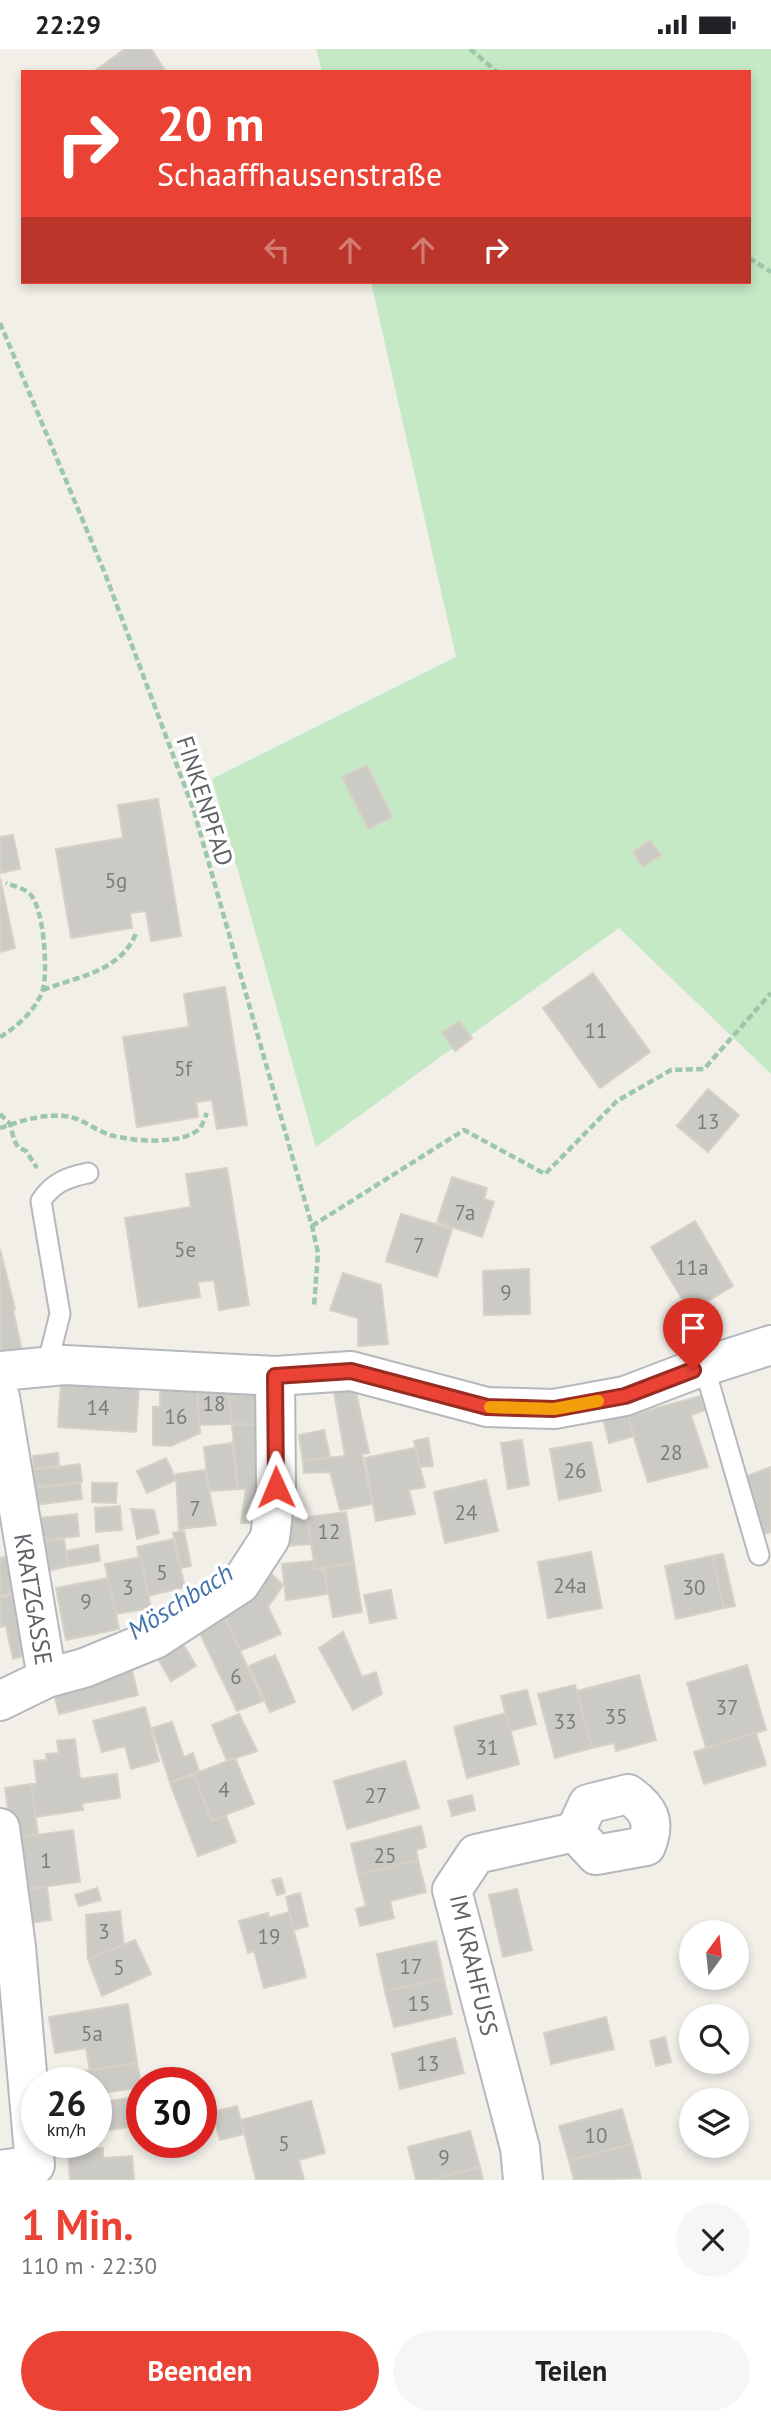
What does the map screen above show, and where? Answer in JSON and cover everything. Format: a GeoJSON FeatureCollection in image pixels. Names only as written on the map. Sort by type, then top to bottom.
{"type":"FeatureCollection","features":[{"type":"Feature","properties":{"kind":"street"},"geometry":{"type":"LineString","coordinates":[[0,1371],[65,1365],[275,1376],[351,1371],[487,1407],[554,1409],[625,1396],[704,1366],[771,1345]]}},
{"type":"Feature","properties":{"kind":"street"},"geometry":{"type":"LineString","coordinates":[[0,1701],[47,1678],[84,1668],[155,1639],[240,1584],[271,1538],[276,1487],[275,1376]]}},
{"type":"Feature","properties":{"kind":"street","name":"KRATZGASSE"},"geometry":{"type":"LineString","coordinates":[[0,1397],[47,1678]]}},
{"type":"Feature","properties":{"kind":"street"},"geometry":{"type":"LineString","coordinates":[[0,1828],[16,1947],[24,2172]]}},
{"type":"Feature","properties":{"kind":"street","name":"IM KRAHFUSS"},"geometry":{"type":"LineString","coordinates":[[523,2180],[520,2148],[452,1890],[476,1854],[575,1832]]}},
{"type":"Feature","properties":{"kind":"lane"},"geometry":{"type":"LineString","coordinates":[[47,1366],[60,1314],[41,1201],[48,1191],[68,1177],[88,1174]]}},
{"type":"Feature","properties":{"kind":"lane"},"geometry":{"type":"LineString","coordinates":[[704,1366],[759,1555]]}},
{"type":"Feature","properties":{"kind":"path"},"geometry":{"type":"LineString","coordinates":[[470,49],[495,70]]}},
{"type":"Feature","properties":{"kind":"path"},"geometry":{"type":"LineString","coordinates":[[751,259],[771,272]]}},
{"type":"Feature","properties":{"kind":"path","name":"FINKENPFAD"},"geometry":{"type":"LineString","coordinates":[[0,323],[104,571],[194,811],[312,1226],[318,1253],[314,1307]]}},
{"type":"Feature","properties":{"kind":"path"},"geometry":{"type":"LineString","coordinates":[[0,1037],[23,1020],[43,990],[45,957],[37,909],[29,893],[6,883]]}},
{"type":"Feature","properties":{"kind":"path"},"geometry":{"type":"LineString","coordinates":[[43,990],[72,978],[96,974],[114,964],[128,949],[137,931]]}},
{"type":"Feature","properties":{"kind":"path"},"geometry":{"type":"LineString","coordinates":[[312,1226],[464,1130],[545,1174],[617,1101],[671,1070],[704,1069],[771,993]]}},
{"type":"Feature","properties":{"kind":"path"},"geometry":{"type":"LineString","coordinates":[[0,1128],[37,1116],[66,1116],[108,1134],[136,1141],[156,1140],[185,1137],[199,1129],[207,1113]]}},
{"type":"Feature","properties":{"kind":"path"},"geometry":{"type":"LineString","coordinates":[[0,1114],[10,1124],[13,1140],[26,1151],[39,1173],[53,1187]]}},
{"type":"Feature","properties":{"kind":"green space"},"geometry":{"type":"Polygon","coordinates":[[[316,49],[771,49],[771,1074],[619,928],[316,1147],[212,779],[456,657],[371,284],[751,284],[751,70],[321,70],[316,49]]]}},
{"type":"Feature","properties":{"kind":"building"},"geometry":{"type":"Polygon","coordinates":[[[125,49],[151,49],[165,70],[96,70],[125,49]]]}},
{"type":"Feature","properties":{"kind":"building"},"geometry":{"type":"Polygon","coordinates":[[[367,765],[392,817],[368,829],[342,777],[367,765]]]}},
{"type":"Feature","properties":{"kind":"building"},"geometry":{"type":"Polygon","coordinates":[[[158,799],[181,936],[151,941],[146,911],[130,913],[132,928],[71,938],[56,849],[123,838],[118,805],[158,799]]]}},
{"type":"Feature","properties":{"kind":"building"},"geometry":{"type":"Polygon","coordinates":[[[13,835],[20,869],[0,873],[0,837],[13,835]]]}},
{"type":"Feature","properties":{"kind":"building"},"geometry":{"type":"Polygon","coordinates":[[[650,840],[661,855],[643,867],[633,852],[650,840]]]}},
{"type":"Feature","properties":{"kind":"building"},"geometry":{"type":"Polygon","coordinates":[[[0,878],[15,948],[0,952],[0,878]]]}},
{"type":"Feature","properties":{"kind":"building"},"geometry":{"type":"Polygon","coordinates":[[[593,973],[650,1052],[600,1088],[543,1008],[593,973]]]}},
{"type":"Feature","properties":{"kind":"building"},"geometry":{"type":"Polygon","coordinates":[[[225,987],[247,1125],[217,1129],[212,1100],[196,1102],[198,1117],[137,1127],[123,1037],[189,1027],[184,994],[225,987]]]}},
{"type":"Feature","properties":{"kind":"building"},"geometry":{"type":"Polygon","coordinates":[[[459,1021],[472,1038],[455,1051],[442,1033],[459,1021]]]}},
{"type":"Feature","properties":{"kind":"building"},"geometry":{"type":"Polygon","coordinates":[[[708,1089],[739,1115],[708,1152],[677,1126],[708,1089]]]}},
{"type":"Feature","properties":{"kind":"building"},"geometry":{"type":"Polygon","coordinates":[[[227,1168],[249,1305],[219,1310],[214,1280],[198,1282],[200,1297],[139,1307],[125,1218],[191,1207],[186,1174],[227,1168]]]}},
{"type":"Feature","properties":{"kind":"building"},"geometry":{"type":"Polygon","coordinates":[[[452,1177],[487,1188],[484,1199],[494,1202],[482,1237],[437,1222],[452,1177]]]}},
{"type":"Feature","properties":{"kind":"building"},"geometry":{"type":"Polygon","coordinates":[[[401,1214],[452,1229],[437,1277],[386,1261],[401,1214]]]}},
{"type":"Feature","properties":{"kind":"building"},"geometry":{"type":"Polygon","coordinates":[[[695,1221],[733,1286],[690,1312],[651,1247],[695,1221]]]}},
{"type":"Feature","properties":{"kind":"building"},"geometry":{"type":"Polygon","coordinates":[[[0,1249],[15,1309],[13,1310],[23,1355],[0,1356],[0,1249]]]}},
{"type":"Feature","properties":{"kind":"building"},"geometry":{"type":"Polygon","coordinates":[[[529,1269],[530,1314],[484,1315],[483,1271],[529,1269]]]}},
{"type":"Feature","properties":{"kind":"building"},"geometry":{"type":"Polygon","coordinates":[[[343,1273],[381,1285],[388,1344],[358,1346],[358,1318],[330,1310],[343,1273]]]}},
{"type":"Feature","properties":{"kind":"building"},"geometry":{"type":"Polygon","coordinates":[[[160,1380],[197,1382],[200,1433],[171,1446],[153,1445],[153,1407],[160,1407],[160,1380]]]}},
{"type":"Feature","properties":{"kind":"building"},"geometry":{"type":"Polygon","coordinates":[[[61,1381],[139,1386],[136,1432],[58,1427],[61,1381]]]}},
{"type":"Feature","properties":{"kind":"building"},"geometry":{"type":"Polygon","coordinates":[[[197,1382],[228,1382],[232,1424],[199,1425],[197,1382]]]}},
{"type":"Feature","properties":{"kind":"building"},"geometry":{"type":"Polygon","coordinates":[[[228,1382],[258,1384],[261,1425],[232,1424],[228,1382]]]}},
{"type":"Feature","properties":{"kind":"building"},"geometry":{"type":"Polygon","coordinates":[[[354,1382],[369,1453],[362,1454],[372,1504],[340,1510],[330,1472],[304,1473],[303,1461],[345,1456],[333,1386],[354,1382]]]}},
{"type":"Feature","properties":{"kind":"building"},"geometry":{"type":"Polygon","coordinates":[[[701,1396],[705,1410],[691,1415],[708,1467],[648,1482],[627,1416],[701,1396]]]}},
{"type":"Feature","properties":{"kind":"building"},"geometry":{"type":"Polygon","coordinates":[[[626,1409],[634,1436],[609,1443],[602,1414],[626,1409]]]}},
{"type":"Feature","properties":{"kind":"building"},"geometry":{"type":"Polygon","coordinates":[[[232,1424],[261,1425],[262,1522],[241,1523],[246,1489],[238,1489],[232,1424]]]}},
{"type":"Feature","properties":{"kind":"building"},"geometry":{"type":"Polygon","coordinates":[[[324,1430],[330,1457],[303,1461],[299,1435],[324,1430]]]}},
{"type":"Feature","properties":{"kind":"building"},"geometry":{"type":"Polygon","coordinates":[[[428,1438],[433,1466],[420,1467],[414,1441],[428,1438]]]}},
{"type":"Feature","properties":{"kind":"building"},"geometry":{"type":"Polygon","coordinates":[[[522,1440],[529,1485],[508,1489],[501,1443],[522,1440]]]}},
{"type":"Feature","properties":{"kind":"building"},"geometry":{"type":"Polygon","coordinates":[[[591,1442],[601,1491],[559,1500],[550,1449],[591,1442]]]}},
{"type":"Feature","properties":{"kind":"building"},"geometry":{"type":"Polygon","coordinates":[[[232,1443],[238,1489],[209,1491],[204,1447],[232,1443]]]}},
{"type":"Feature","properties":{"kind":"building"},"geometry":{"type":"Polygon","coordinates":[[[415,1448],[425,1487],[409,1490],[415,1514],[376,1521],[365,1458],[415,1448]]]}},
{"type":"Feature","properties":{"kind":"building"},"geometry":{"type":"Polygon","coordinates":[[[58,1453],[59,1466],[34,1469],[33,1456],[58,1453]]]}},
{"type":"Feature","properties":{"kind":"building"},"geometry":{"type":"Polygon","coordinates":[[[166,1458],[176,1480],[147,1493],[137,1471],[166,1458]]]}},
{"type":"Feature","properties":{"kind":"building"},"geometry":{"type":"Polygon","coordinates":[[[80,1464],[82,1482],[34,1487],[32,1470],[80,1464]]]}},
{"type":"Feature","properties":{"kind":"building"},"geometry":{"type":"Polygon","coordinates":[[[771,1467],[771,1532],[764,1534],[744,1477],[771,1467]]]}},
{"type":"Feature","properties":{"kind":"building"},"geometry":{"type":"Polygon","coordinates":[[[205,1470],[216,1525],[179,1529],[176,1474],[205,1470]]]}},
{"type":"Feature","properties":{"kind":"building"},"geometry":{"type":"Polygon","coordinates":[[[486,1480],[498,1531],[445,1543],[434,1492],[486,1480]]]}},
{"type":"Feature","properties":{"kind":"building"},"geometry":{"type":"Polygon","coordinates":[[[80,1483],[82,1499],[27,1506],[24,1489],[80,1483]]]}},
{"type":"Feature","properties":{"kind":"building"},"geometry":{"type":"Polygon","coordinates":[[[92,1483],[117,1483],[116,1503],[92,1502],[92,1483]]]}},
{"type":"Feature","properties":{"kind":"building"},"geometry":{"type":"Polygon","coordinates":[[[120,1506],[122,1530],[96,1532],[95,1508],[120,1506]]]}},
{"type":"Feature","properties":{"kind":"building"},"geometry":{"type":"Polygon","coordinates":[[[131,1509],[154,1510],[159,1533],[137,1539],[131,1509]]]}},
{"type":"Feature","properties":{"kind":"building"},"geometry":{"type":"Polygon","coordinates":[[[346,1512],[354,1563],[315,1569],[307,1517],[346,1512]]]}},
{"type":"Feature","properties":{"kind":"building"},"geometry":{"type":"Polygon","coordinates":[[[77,1514],[79,1536],[32,1541],[30,1519],[77,1514]]]}},
{"type":"Feature","properties":{"kind":"building"},"geometry":{"type":"Polygon","coordinates":[[[307,1517],[311,1544],[275,1547],[281,1520],[307,1517]]]}},
{"type":"Feature","properties":{"kind":"building"},"geometry":{"type":"Polygon","coordinates":[[[184,1530],[191,1566],[181,1568],[173,1533],[184,1530]]]}},
{"type":"Feature","properties":{"kind":"building"},"geometry":{"type":"Polygon","coordinates":[[[64,1539],[68,1566],[40,1573],[34,1542],[64,1539]]]}},
{"type":"Feature","properties":{"kind":"building"},"geometry":{"type":"Polygon","coordinates":[[[173,1539],[185,1587],[148,1596],[137,1547],[173,1539]]]}},
{"type":"Feature","properties":{"kind":"building"},"geometry":{"type":"Polygon","coordinates":[[[98,1545],[100,1561],[69,1566],[66,1551],[98,1545]]]}},
{"type":"Feature","properties":{"kind":"building"},"geometry":{"type":"Polygon","coordinates":[[[591,1552],[602,1608],[548,1618],[538,1562],[591,1552]]]}},
{"type":"Feature","properties":{"kind":"building"},"geometry":{"type":"Polygon","coordinates":[[[723,1554],[735,1606],[724,1608],[712,1556],[723,1554]]]}},
{"type":"Feature","properties":{"kind":"building"},"geometry":{"type":"Polygon","coordinates":[[[12,1556],[20,1591],[0,1596],[0,1558],[12,1556]]]}},
{"type":"Feature","properties":{"kind":"building"},"geometry":{"type":"Polygon","coordinates":[[[712,1556],[724,1608],[676,1619],[665,1566],[712,1556]]]}},
{"type":"Feature","properties":{"kind":"building"},"geometry":{"type":"Polygon","coordinates":[[[141,1557],[151,1608],[115,1614],[105,1564],[141,1557]]]}},
{"type":"Feature","properties":{"kind":"building"},"geometry":{"type":"Polygon","coordinates":[[[313,1561],[314,1570],[323,1569],[328,1594],[286,1600],[282,1564],[313,1561]]]}},
{"type":"Feature","properties":{"kind":"building"},"geometry":{"type":"Polygon","coordinates":[[[354,1563],[362,1612],[333,1617],[324,1568],[354,1563]]]}},
{"type":"Feature","properties":{"kind":"building"},"geometry":{"type":"Polygon","coordinates":[[[266,1568],[283,1585],[268,1607],[281,1634],[240,1651],[222,1611],[266,1568]]]}},
{"type":"Feature","properties":{"kind":"building"},"geometry":{"type":"Polygon","coordinates":[[[108,1578],[119,1629],[66,1640],[56,1588],[108,1578]]]}},
{"type":"Feature","properties":{"kind":"building"},"geometry":{"type":"Polygon","coordinates":[[[391,1590],[396,1618],[370,1623],[364,1595],[391,1590]]]}},
{"type":"Feature","properties":{"kind":"building"},"geometry":{"type":"Polygon","coordinates":[[[21,1593],[35,1652],[13,1659],[6,1626],[0,1627],[0,1598],[21,1593]]]}},
{"type":"Feature","properties":{"kind":"building"},"geometry":{"type":"Polygon","coordinates":[[[222,1611],[263,1701],[237,1711],[195,1623],[222,1611]]]}},
{"type":"Feature","properties":{"kind":"building"},"geometry":{"type":"Polygon","coordinates":[[[343,1632],[362,1677],[376,1672],[382,1694],[353,1710],[319,1648],[343,1632]]]}},
{"type":"Feature","properties":{"kind":"building"},"geometry":{"type":"Polygon","coordinates":[[[182,1642],[196,1666],[171,1681],[157,1657],[182,1642]]]}},
{"type":"Feature","properties":{"kind":"building"},"geometry":{"type":"Polygon","coordinates":[[[275,1655],[295,1702],[270,1712],[249,1666],[275,1655]]]}},
{"type":"Feature","properties":{"kind":"building"},"geometry":{"type":"Polygon","coordinates":[[[747,1665],[766,1730],[706,1748],[687,1683],[747,1665]]]}},
{"type":"Feature","properties":{"kind":"building"},"geometry":{"type":"Polygon","coordinates":[[[131,1666],[138,1695],[59,1714],[52,1685],[131,1666]]]}},
{"type":"Feature","properties":{"kind":"building"},"geometry":{"type":"Polygon","coordinates":[[[639,1675],[656,1740],[616,1751],[614,1743],[592,1748],[577,1691],[639,1675]]]}},
{"type":"Feature","properties":{"kind":"building"},"geometry":{"type":"Polygon","coordinates":[[[575,1685],[592,1748],[555,1758],[538,1694],[575,1685]]]}},
{"type":"Feature","properties":{"kind":"building"},"geometry":{"type":"Polygon","coordinates":[[[527,1690],[536,1724],[510,1731],[501,1696],[527,1690]]]}},
{"type":"Feature","properties":{"kind":"building"},"geometry":{"type":"Polygon","coordinates":[[[145,1707],[159,1761],[131,1769],[125,1746],[102,1752],[93,1721],[145,1707]]]}},
{"type":"Feature","properties":{"kind":"building"},"geometry":{"type":"Polygon","coordinates":[[[506,1713],[519,1764],[467,1778],[454,1727],[506,1713]]]}},
{"type":"Feature","properties":{"kind":"building"},"geometry":{"type":"Polygon","coordinates":[[[239,1714],[257,1751],[227,1761],[212,1725],[239,1714]]]}},
{"type":"Feature","properties":{"kind":"building"},"geometry":{"type":"Polygon","coordinates":[[[172,1722],[184,1757],[193,1753],[199,1771],[170,1782],[152,1728],[172,1722]]]}},
{"type":"Feature","properties":{"kind":"building"},"geometry":{"type":"Polygon","coordinates":[[[756,1733],[766,1765],[704,1784],[694,1752],[756,1733]]]}},
{"type":"Feature","properties":{"kind":"building"},"geometry":{"type":"Polygon","coordinates":[[[75,1739],[80,1779],[117,1774],[120,1798],[82,1803],[83,1810],[35,1817],[31,1784],[37,1784],[34,1761],[47,1760],[46,1754],[59,1753],[57,1741],[75,1739]]]}},
{"type":"Feature","properties":{"kind":"building"},"geometry":{"type":"Polygon","coordinates":[[[235,1758],[254,1804],[212,1820],[194,1774],[235,1758]]]}},
{"type":"Feature","properties":{"kind":"building"},"geometry":{"type":"Polygon","coordinates":[[[405,1761],[419,1808],[347,1829],[334,1781],[405,1761]]]}},
{"type":"Feature","properties":{"kind":"building"},"geometry":{"type":"Polygon","coordinates":[[[193,1775],[212,1821],[226,1816],[236,1842],[198,1856],[170,1783],[193,1775]]]}},
{"type":"Feature","properties":{"kind":"building"},"geometry":{"type":"Polygon","coordinates":[[[31,1784],[38,1834],[12,1838],[5,1788],[31,1784]]]}},
{"type":"Feature","properties":{"kind":"building"},"geometry":{"type":"Polygon","coordinates":[[[472,1795],[475,1810],[452,1816],[448,1801],[472,1795]]]}},
{"type":"Feature","properties":{"kind":"building"},"geometry":{"type":"Polygon","coordinates":[[[421,1826],[426,1847],[416,1850],[418,1860],[358,1875],[351,1844],[421,1826]]]}},
{"type":"Feature","properties":{"kind":"building"},"geometry":{"type":"Polygon","coordinates":[[[73,1830],[80,1882],[19,1890],[12,1838],[73,1830]]]}},
{"type":"Feature","properties":{"kind":"building"},"geometry":{"type":"Polygon","coordinates":[[[418,1860],[426,1892],[390,1901],[394,1918],[360,1926],[356,1909],[366,1906],[358,1875],[418,1860]]]}},
{"type":"Feature","properties":{"kind":"building"},"geometry":{"type":"Polygon","coordinates":[[[281,1878],[285,1893],[277,1895],[272,1880],[281,1878]]]}},
{"type":"Feature","properties":{"kind":"building"},"geometry":{"type":"Polygon","coordinates":[[[47,1887],[51,1920],[23,1924],[19,1890],[47,1887]]]}},
{"type":"Feature","properties":{"kind":"building"},"geometry":{"type":"Polygon","coordinates":[[[97,1888],[101,1900],[79,1906],[75,1895],[97,1888]]]}},
{"type":"Feature","properties":{"kind":"building"},"geometry":{"type":"Polygon","coordinates":[[[517,1889],[532,1950],[503,1957],[489,1895],[517,1889]]]}},
{"type":"Feature","properties":{"kind":"building"},"geometry":{"type":"Polygon","coordinates":[[[300,1893],[308,1926],[294,1930],[286,1897],[300,1893]]]}},
{"type":"Feature","properties":{"kind":"building"},"geometry":{"type":"Polygon","coordinates":[[[120,1911],[124,1946],[88,1959],[86,1915],[120,1911]]]}},
{"type":"Feature","properties":{"kind":"building"},"geometry":{"type":"Polygon","coordinates":[[[289,1912],[306,1977],[264,1988],[254,1951],[248,1953],[239,1921],[268,1913],[269,1918],[289,1912]]]}},
{"type":"Feature","properties":{"kind":"building"},"geometry":{"type":"Polygon","coordinates":[[[135,1940],[151,1974],[102,1996],[88,1959],[135,1940]]]}},
{"type":"Feature","properties":{"kind":"building"},"geometry":{"type":"Polygon","coordinates":[[[436,1941],[444,1979],[385,1991],[377,1954],[436,1941]]]}},
{"type":"Feature","properties":{"kind":"building"},"geometry":{"type":"Polygon","coordinates":[[[444,1979],[452,2014],[394,2027],[385,1991],[444,1979]]]}},
{"type":"Feature","properties":{"kind":"building"},"geometry":{"type":"Polygon","coordinates":[[[128,2004],[137,2063],[112,2067],[89,2067],[86,2048],[55,2053],[49,2017],[128,2004]]]}},
{"type":"Feature","properties":{"kind":"building"},"geometry":{"type":"Polygon","coordinates":[[[606,2017],[614,2049],[551,2064],[544,2033],[606,2017]]]}},
{"type":"Feature","properties":{"kind":"building"},"geometry":{"type":"Polygon","coordinates":[[[665,2037],[671,2062],[656,2066],[650,2041],[665,2037]]]}},
{"type":"Feature","properties":{"kind":"building"},"geometry":{"type":"Polygon","coordinates":[[[455,2038],[464,2073],[400,2089],[392,2054],[455,2038]]]}},
{"type":"Feature","properties":{"kind":"building"},"geometry":{"type":"Polygon","coordinates":[[[137,2063],[138,2067],[126,2067],[126,2089],[112,2092],[111,2067],[137,2063]]]}},
{"type":"Feature","properties":{"kind":"building"},"geometry":{"type":"Polygon","coordinates":[[[126,2098],[126,2127],[112,2130],[112,2101],[126,2098]]]}},
{"type":"Feature","properties":{"kind":"building"},"geometry":{"type":"Polygon","coordinates":[[[311,2101],[325,2153],[299,2160],[304,2180],[256,2180],[241,2120],[311,2101]]]}},
{"type":"Feature","properties":{"kind":"building"},"geometry":{"type":"Polygon","coordinates":[[[237,2106],[244,2134],[220,2140],[217,2111],[237,2106]]]}},
{"type":"Feature","properties":{"kind":"building"},"geometry":{"type":"Polygon","coordinates":[[[622,2109],[632,2144],[569,2161],[559,2126],[622,2109]]]}},
{"type":"Feature","properties":{"kind":"building"},"geometry":{"type":"Polygon","coordinates":[[[470,2131],[480,2167],[430,2180],[416,2180],[408,2147],[470,2131]]]}},
{"type":"Feature","properties":{"kind":"building"},"geometry":{"type":"Polygon","coordinates":[[[632,2144],[641,2178],[574,2180],[569,2161],[632,2144]]]}},
{"type":"Feature","properties":{"kind":"building"},"geometry":{"type":"Polygon","coordinates":[[[69,2158],[132,2158],[134,2180],[70,2180],[69,2158]]]}},
{"type":"Feature","properties":{"kind":"building"},"geometry":{"type":"Polygon","coordinates":[[[480,2167],[483,2180],[430,2180],[480,2167]]]}},
{"type":"Feature","properties":{"kind":"slow traffic"},"geometry":{"type":"LineString","coordinates":[[490,1407],[554,1409],[598,1401]]}},
{"type":"Feature","properties":{"kind":"route"},"geometry":{"type":"LineString","coordinates":[[276,1487],[275,1376],[351,1371],[487,1407],[554,1409],[625,1396],[693,1370]]}},
{"type":"Feature","properties":{"kind":"water label","name":"Möschbach"},"geometry":{"type":"Point","coordinates":[180,1601]}}]}
